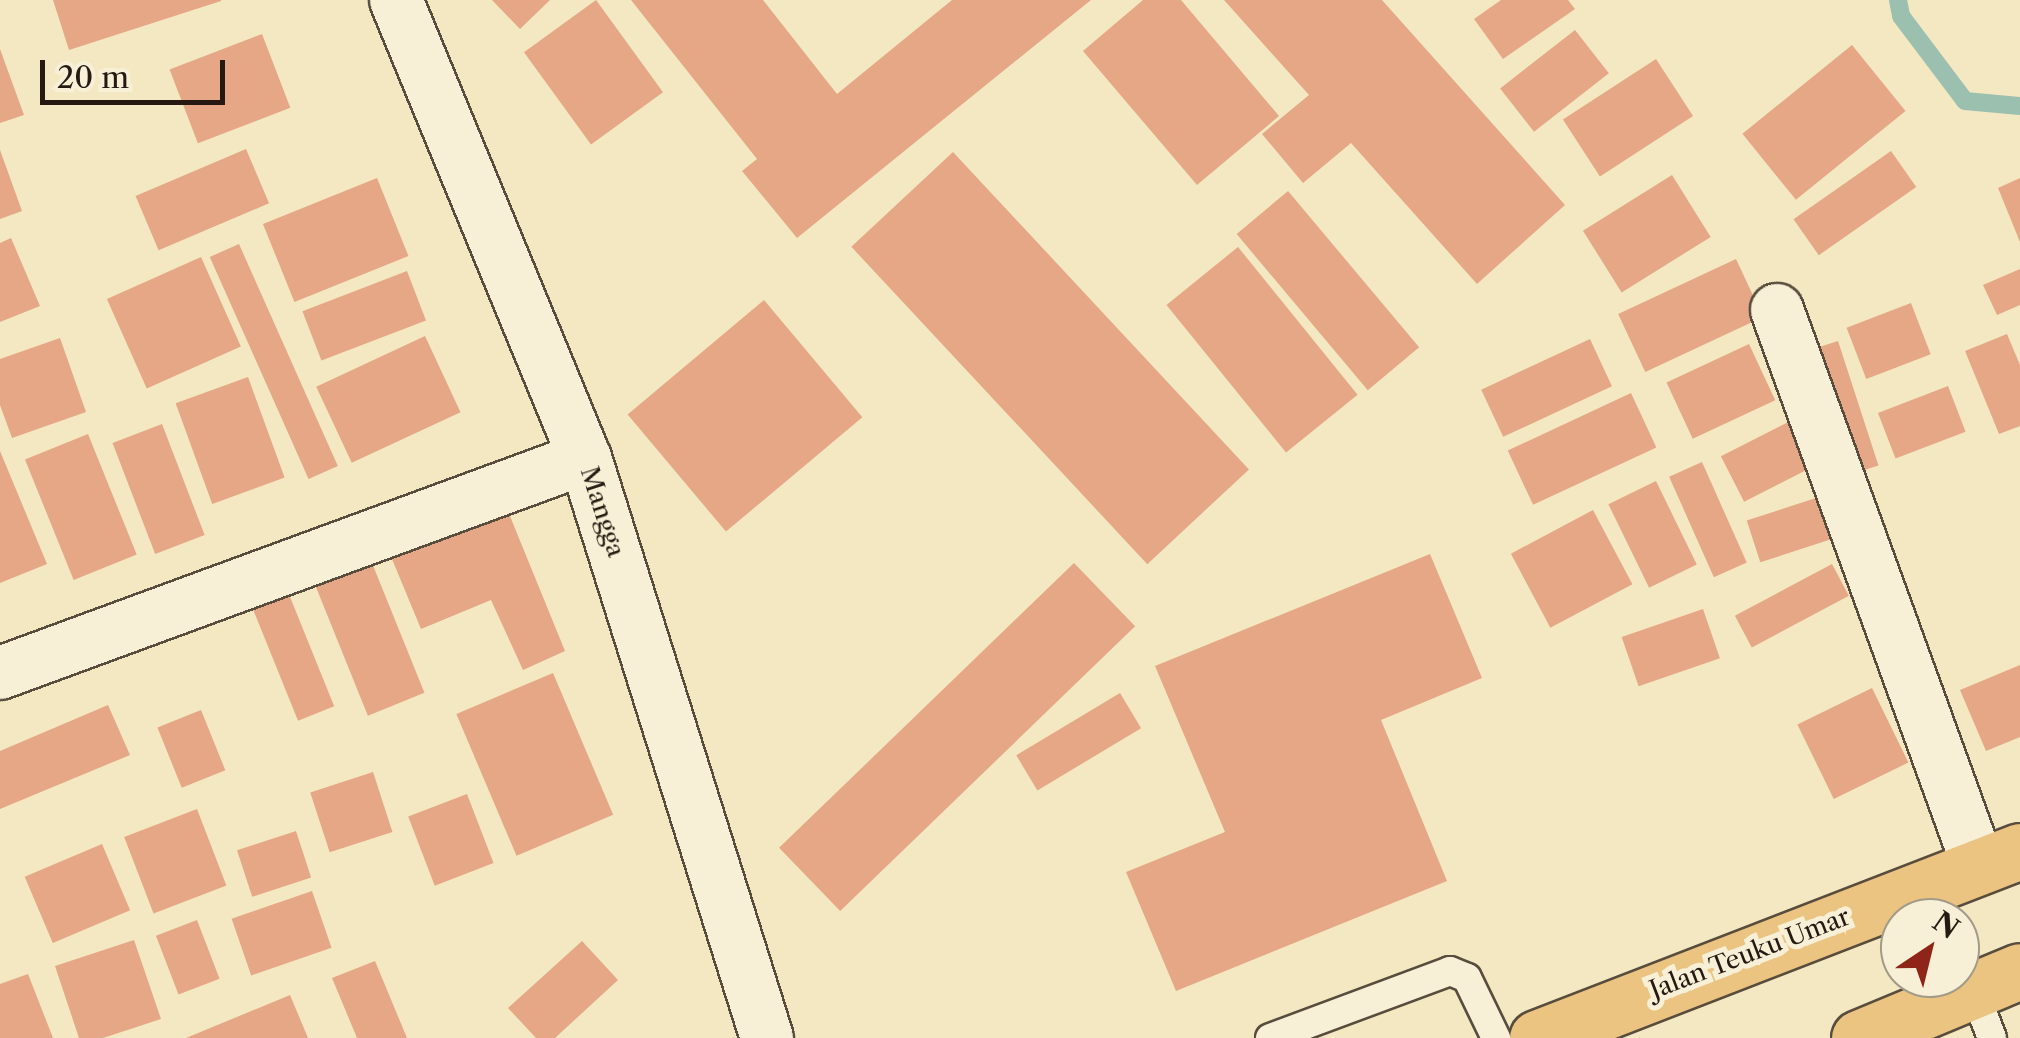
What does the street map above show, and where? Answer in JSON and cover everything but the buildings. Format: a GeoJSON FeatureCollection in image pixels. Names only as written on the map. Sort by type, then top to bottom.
{"type":"FeatureCollection","features":[{"type":"Feature","properties":{"kind":"highway","name":"Jalan Teuku Umar"},"geometry":{"type":"LineString","coordinates":[[1537,1038],[2000,859]]}},
{"type":"Feature","properties":{"kind":"highway"},"geometry":{"type":"LineString","coordinates":[[1859,1038],[2003,996]]}},
{"type":"Feature","properties":{"kind":"street","name":"Mangga"},"geometry":{"type":"LineString","coordinates":[[396,0],[585,458],[767,1038]]}},
{"type":"Feature","properties":{"kind":"street"},"geometry":{"type":"LineString","coordinates":[[1777,310],[2000,859]]}},
{"type":"Feature","properties":{"kind":"street"},"geometry":{"type":"LineString","coordinates":[[0,673],[585,458]]}},
{"type":"Feature","properties":{"kind":"lane"},"geometry":{"type":"LineString","coordinates":[[1270,1038],[1450,970],[1467,978],[1496,1038]]}},
{"type":"Feature","properties":{"kind":"waterway"},"geometry":{"type":"LineString","coordinates":[[1898,0],[1901,16],[1965,101],[2020,106]]}}]}
